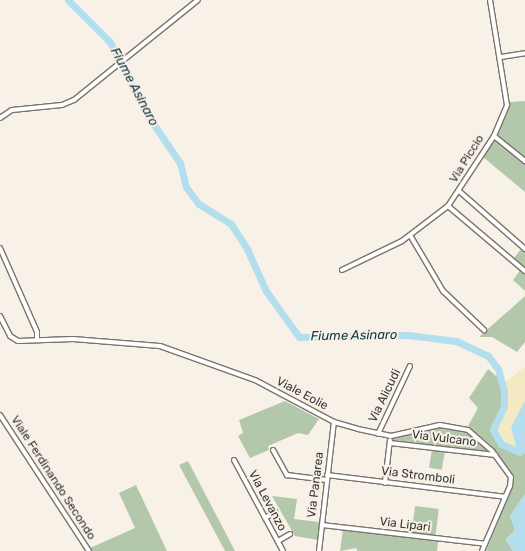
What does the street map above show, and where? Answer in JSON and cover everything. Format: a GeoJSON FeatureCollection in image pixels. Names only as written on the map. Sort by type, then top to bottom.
{"type":"FeatureCollection","features":[{"type":"Feature","properties":{"kind":"street"},"geometry":{"type":"LineString","coordinates":[[0,118],[12,110],[68,103],[135,53],[198,0]]}},
{"type":"Feature","properties":{"kind":"street","name":"Via Piccio"},"geometry":{"type":"LineString","coordinates":[[342,270],[392,247],[448,206],[494,136],[507,105],[501,57],[490,0]]}},
{"type":"Feature","properties":{"kind":"street"},"geometry":{"type":"LineString","coordinates":[[501,57],[525,53]]}},
{"type":"Feature","properties":{"kind":"street"},"geometry":{"type":"LineString","coordinates":[[494,136],[525,161]]}},
{"type":"Feature","properties":{"kind":"street"},"geometry":{"type":"LineString","coordinates":[[459,191],[525,249]]}},
{"type":"Feature","properties":{"kind":"street"},"geometry":{"type":"LineString","coordinates":[[448,206],[525,271]]}},
{"type":"Feature","properties":{"kind":"street"},"geometry":{"type":"LineString","coordinates":[[410,235],[443,291],[484,330]]}},
{"type":"Feature","properties":{"kind":"street"},"geometry":{"type":"LineString","coordinates":[[0,248],[37,332],[37,339]]}},
{"type":"Feature","properties":{"kind":"street","name":"Viale Eolie"},"geometry":{"type":"LineString","coordinates":[[0,316],[15,340],[74,338],[160,346],[255,380],[334,422],[378,434],[391,436],[440,425],[455,426],[471,432],[495,455],[511,477],[505,497],[482,551]]}},
{"type":"Feature","properties":{"kind":"street","name":"Via Alicudi"},"geometry":{"type":"LineString","coordinates":[[378,434],[410,366]]}},
{"type":"Feature","properties":{"kind":"street","name":"Viale Ferdinando Secondo"},"geometry":{"type":"LineString","coordinates":[[0,415],[89,551]]}},
{"type":"Feature","properties":{"kind":"street","name":"Via Panarea"},"geometry":{"type":"LineString","coordinates":[[319,551],[334,422]]}},
{"type":"Feature","properties":{"kind":"street"},"geometry":{"type":"LineString","coordinates":[[385,482],[391,436]]}},
{"type":"Feature","properties":{"kind":"street","name":"Via Vulcano"},"geometry":{"type":"LineString","coordinates":[[390,442],[495,455]]}},
{"type":"Feature","properties":{"kind":"street"},"geometry":{"type":"LineString","coordinates":[[273,450],[287,475],[327,480]]}},
{"type":"Feature","properties":{"kind":"street","name":"Via Levanzo"},"geometry":{"type":"LineString","coordinates":[[234,460],[283,551]]}},
{"type":"Feature","properties":{"kind":"street","name":"Via Stromboli"},"geometry":{"type":"LineString","coordinates":[[327,475],[505,497]]}},
{"type":"Feature","properties":{"kind":"street"},"geometry":{"type":"LineString","coordinates":[[265,518],[275,512]]}},
{"type":"Feature","properties":{"kind":"street","name":"Via Lipari"},"geometry":{"type":"LineString","coordinates":[[322,525],[485,544]]}},
{"type":"Feature","properties":{"kind":"street"},"geometry":{"type":"LineString","coordinates":[[278,541],[290,534]]}},
{"type":"Feature","properties":{"kind":"green space"},"geometry":{"type":"Polygon","coordinates":[[[525,101],[525,160],[496,134],[501,130],[499,128],[510,102],[525,101]]]}},
{"type":"Feature","properties":{"kind":"green space"},"geometry":{"type":"Polygon","coordinates":[[[494,139],[525,162],[525,192],[483,157],[494,139]]]}},
{"type":"Feature","properties":{"kind":"green space"},"geometry":{"type":"Polygon","coordinates":[[[522,248],[525,251],[525,269],[513,259],[522,248]]]}},
{"type":"Feature","properties":{"kind":"green space"},"geometry":{"type":"Polygon","coordinates":[[[521,269],[525,273],[525,291],[513,280],[521,269]]]}},
{"type":"Feature","properties":{"kind":"green space"},"geometry":{"type":"Polygon","coordinates":[[[525,296],[525,342],[517,352],[492,337],[479,337],[525,296]]]}},
{"type":"Feature","properties":{"kind":"green space"},"geometry":{"type":"Polygon","coordinates":[[[488,369],[504,383],[507,402],[498,422],[504,443],[525,454],[525,494],[510,516],[515,530],[506,540],[513,551],[486,551],[513,486],[514,478],[491,445],[468,426],[478,408],[469,398],[488,369]]]}},
{"type":"Feature","properties":{"kind":"green space"},"geometry":{"type":"Polygon","coordinates":[[[285,401],[319,419],[308,435],[298,433],[268,446],[269,450],[250,458],[238,436],[243,433],[239,420],[285,401]]]}},
{"type":"Feature","properties":{"kind":"green space"},"geometry":{"type":"Polygon","coordinates":[[[438,427],[466,431],[490,453],[393,440],[395,437],[438,427]]]}},
{"type":"Feature","properties":{"kind":"green space"},"geometry":{"type":"Polygon","coordinates":[[[432,449],[445,451],[442,470],[429,468],[432,449]]]}},
{"type":"Feature","properties":{"kind":"green space"},"geometry":{"type":"Polygon","coordinates":[[[188,461],[235,551],[225,551],[179,465],[188,461]]]}},
{"type":"Feature","properties":{"kind":"green space"},"geometry":{"type":"Polygon","coordinates":[[[136,485],[167,551],[92,551],[90,548],[135,528],[119,493],[136,485]]]}},
{"type":"Feature","properties":{"kind":"green space"},"geometry":{"type":"Polygon","coordinates":[[[272,496],[297,499],[294,519],[320,522],[318,540],[295,536],[272,496]]]}},
{"type":"Feature","properties":{"kind":"green space"},"geometry":{"type":"Polygon","coordinates":[[[415,506],[439,509],[435,537],[412,534],[415,506]]]}},
{"type":"Feature","properties":{"kind":"green space"},"geometry":{"type":"Polygon","coordinates":[[[343,529],[438,541],[437,551],[357,551],[356,548],[340,551],[343,529]]]}},
{"type":"Feature","properties":{"kind":"sand"},"geometry":{"type":"Polygon","coordinates":[[[525,367],[525,401],[511,427],[516,447],[504,443],[496,433],[507,402],[504,383],[525,367]]]}},
{"type":"Feature","properties":{"kind":"water"},"geometry":{"type":"Polygon","coordinates":[[[525,401],[525,454],[516,447],[511,427],[525,401]]]}},
{"type":"Feature","properties":{"kind":"water"},"geometry":{"type":"Polygon","coordinates":[[[525,494],[525,551],[513,551],[506,541],[515,530],[510,516],[525,494]]]}},
{"type":"Feature","properties":{"kind":"waterway","name":"Fiume Asinaro"},"geometry":{"type":"LineString","coordinates":[[68,0],[110,42],[144,110],[180,163],[186,187],[199,204],[231,224],[247,249],[266,291],[299,337],[408,335],[456,341],[488,356],[498,369],[504,391],[504,406],[493,430],[501,444],[519,452]]}}]}
